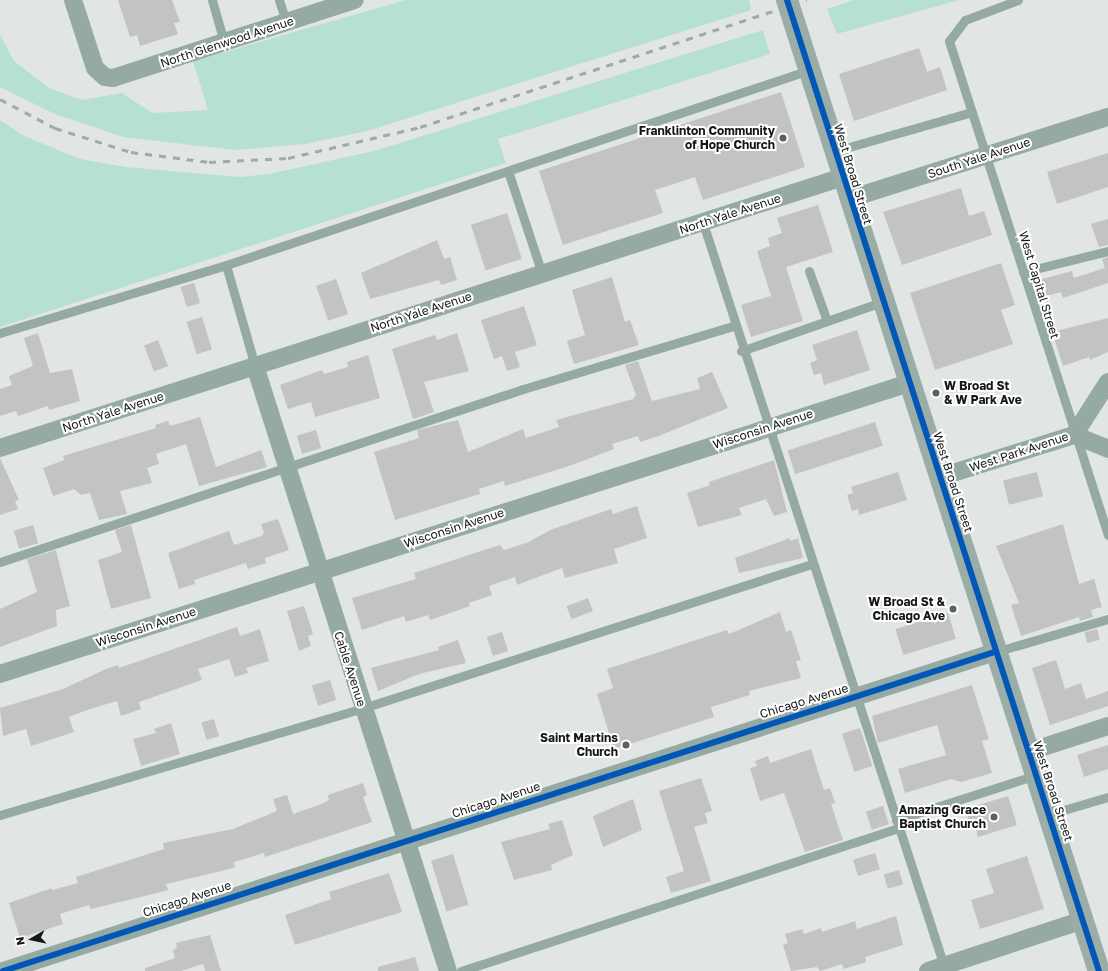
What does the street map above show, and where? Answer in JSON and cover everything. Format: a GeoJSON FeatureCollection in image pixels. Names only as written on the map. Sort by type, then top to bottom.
{"type":"FeatureCollection","features":[{"type":"Feature","properties":{"kind":"main road","name":"West Broad Street"},"geometry":{"type":"LineString","coordinates":[[787,0],[882,302],[940,477],[995,652],[1050,814],[1099,971]]}},
{"type":"Feature","properties":{"kind":"street","name":"North Glenwood Avenue"},"geometry":{"type":"LineString","coordinates":[[73,0],[99,73],[113,78],[355,0]]}},
{"type":"Feature","properties":{"kind":"street","name":"South Yale Avenue"},"geometry":{"type":"LineString","coordinates":[[849,199],[1108,117]]}},
{"type":"Feature","properties":{"kind":"street","name":"North Yale Avenue"},"geometry":{"type":"LineString","coordinates":[[0,448],[703,223],[842,177]]}},
{"type":"Feature","properties":{"kind":"street","name":"Cable Avenue"},"geometry":{"type":"LineString","coordinates":[[255,366],[448,971]]}},
{"type":"Feature","properties":{"kind":"street","name":"West Park Avenue"},"geometry":{"type":"LineString","coordinates":[[1074,435],[1108,382]]}},
{"type":"Feature","properties":{"kind":"street","name":"Wisconsin Avenue"},"geometry":{"type":"LineString","coordinates":[[0,674],[909,383]]}},
{"type":"Feature","properties":{"kind":"street","name":"West Park Avenue"},"geometry":{"type":"LineString","coordinates":[[940,477],[1074,435],[1108,449]]}},
{"type":"Feature","properties":{"kind":"street","name":"Chicago Avenue"},"geometry":{"type":"LineString","coordinates":[[3,971],[995,652]]}},
{"type":"Feature","properties":{"kind":"street"},"geometry":{"type":"LineString","coordinates":[[1028,752],[1108,726]]}},
{"type":"Feature","properties":{"kind":"street"},"geometry":{"type":"LineString","coordinates":[[939,969],[1083,920]]}},
{"type":"Feature","properties":{"kind":"lane"},"geometry":{"type":"LineString","coordinates":[[212,0],[224,42]]}},
{"type":"Feature","properties":{"kind":"lane"},"geometry":{"type":"LineString","coordinates":[[279,0],[286,22]]}},
{"type":"Feature","properties":{"kind":"lane","name":"West Capital Street"},"geometry":{"type":"LineString","coordinates":[[1018,0],[965,20],[948,41],[987,156],[1074,435],[1108,535]]}},
{"type":"Feature","properties":{"kind":"lane"},"geometry":{"type":"LineString","coordinates":[[0,333],[226,266],[809,70]]}},
{"type":"Feature","properties":{"kind":"lane"},"geometry":{"type":"LineString","coordinates":[[834,151],[972,112]]}},
{"type":"Feature","properties":{"kind":"lane"},"geometry":{"type":"LineString","coordinates":[[508,171],[542,274]]}},
{"type":"Feature","properties":{"kind":"lane"},"geometry":{"type":"LineString","coordinates":[[703,223],[733,326],[898,824],[939,969]]}},
{"type":"Feature","properties":{"kind":"lane"},"geometry":{"type":"LineString","coordinates":[[1023,272],[1108,250]]}},
{"type":"Feature","properties":{"kind":"lane"},"geometry":{"type":"LineString","coordinates":[[226,266],[255,366]]}},
{"type":"Feature","properties":{"kind":"lane"},"geometry":{"type":"LineString","coordinates":[[809,271],[827,321]]}},
{"type":"Feature","properties":{"kind":"lane"},"geometry":{"type":"LineString","coordinates":[[742,350],[882,302]]}},
{"type":"Feature","properties":{"kind":"lane"},"geometry":{"type":"LineString","coordinates":[[0,562],[523,388],[733,326]]}},
{"type":"Feature","properties":{"kind":"lane"},"geometry":{"type":"LineString","coordinates":[[0,815],[363,708],[812,564]]}},
{"type":"Feature","properties":{"kind":"lane"},"geometry":{"type":"LineString","coordinates":[[995,652],[1108,619]]}},
{"type":"Feature","properties":{"kind":"lane"},"geometry":{"type":"LineString","coordinates":[[461,971],[898,824],[1036,775]]}},
{"type":"Feature","properties":{"kind":"lane"},"geometry":{"type":"LineString","coordinates":[[1050,814],[1108,797]]}},
{"type":"Feature","properties":{"kind":"green space"},"geometry":{"type":"Polygon","coordinates":[[[406,0],[749,0],[751,10],[367,131],[305,144],[235,150],[123,137],[55,114],[0,87],[0,35],[14,61],[49,88],[82,100],[122,93],[152,113],[208,110],[193,61],[406,0]]]}},
{"type":"Feature","properties":{"kind":"green space"},"geometry":{"type":"Polygon","coordinates":[[[854,0],[959,0],[837,34],[827,9],[854,0]]]}},
{"type":"Feature","properties":{"kind":"green space"},"geometry":{"type":"Polygon","coordinates":[[[763,30],[770,54],[498,139],[506,163],[0,327],[0,120],[22,135],[80,159],[126,167],[240,177],[269,174],[374,151],[763,30]]]}},
{"type":"Feature","properties":{"kind":"building"},"geometry":{"type":"Polygon","coordinates":[[[118,0],[172,0],[180,22],[174,23],[178,34],[140,46],[137,35],[130,37],[118,0]]]}},
{"type":"Feature","properties":{"kind":"building"},"geometry":{"type":"Polygon","coordinates":[[[919,48],[927,72],[940,67],[947,90],[854,121],[839,74],[919,48]]]}},
{"type":"Feature","properties":{"kind":"building"},"geometry":{"type":"Polygon","coordinates":[[[781,92],[805,167],[703,200],[695,177],[655,190],[663,213],[563,245],[539,171],[781,92]]]}},
{"type":"Feature","properties":{"kind":"building"},"geometry":{"type":"Polygon","coordinates":[[[1108,153],[1108,187],[1057,204],[1047,172],[1108,153]]]}},
{"type":"Feature","properties":{"kind":"building"},"geometry":{"type":"Polygon","coordinates":[[[961,188],[969,216],[984,211],[992,235],[902,265],[883,212],[961,188]]]}},
{"type":"Feature","properties":{"kind":"building"},"geometry":{"type":"Polygon","coordinates":[[[818,205],[833,252],[786,267],[803,321],[751,337],[741,305],[771,296],[757,251],[770,246],[768,238],[782,233],[777,218],[818,205]]]}},
{"type":"Feature","properties":{"kind":"building"},"geometry":{"type":"Polygon","coordinates":[[[507,213],[522,259],[486,270],[471,225],[507,213]]]}},
{"type":"Feature","properties":{"kind":"building"},"geometry":{"type":"Polygon","coordinates":[[[1108,219],[1108,245],[1099,247],[1091,224],[1108,219]]]}},
{"type":"Feature","properties":{"kind":"building"},"geometry":{"type":"Polygon","coordinates":[[[437,240],[444,259],[450,257],[457,280],[441,285],[439,280],[370,299],[361,273],[437,240]]]}},
{"type":"Feature","properties":{"kind":"building"},"geometry":{"type":"Polygon","coordinates":[[[1108,257],[1108,283],[1063,298],[1061,292],[1040,298],[1035,281],[1072,271],[1074,278],[1105,268],[1102,259],[1108,257]]]}},
{"type":"Feature","properties":{"kind":"building"},"geometry":{"type":"Polygon","coordinates":[[[1001,263],[1015,305],[1001,310],[1013,344],[935,370],[910,293],[1001,263]]]}},
{"type":"Feature","properties":{"kind":"building"},"geometry":{"type":"Polygon","coordinates":[[[612,277],[625,322],[630,320],[639,345],[574,364],[567,341],[585,335],[572,290],[612,277]]]}},
{"type":"Feature","properties":{"kind":"building"},"geometry":{"type":"Polygon","coordinates":[[[336,279],[348,314],[328,321],[316,286],[336,279]]]}},
{"type":"Feature","properties":{"kind":"building"},"geometry":{"type":"Polygon","coordinates":[[[194,283],[200,303],[187,307],[181,287],[194,283]]]}},
{"type":"Feature","properties":{"kind":"building"},"geometry":{"type":"Polygon","coordinates":[[[524,306],[537,345],[515,352],[520,367],[507,371],[502,356],[494,359],[481,320],[524,306]]]}},
{"type":"Feature","properties":{"kind":"building"},"geometry":{"type":"Polygon","coordinates":[[[202,317],[212,350],[197,354],[187,322],[202,317]]]}},
{"type":"Feature","properties":{"kind":"building"},"geometry":{"type":"Polygon","coordinates":[[[1108,318],[1108,352],[1090,360],[1089,357],[1063,366],[1052,332],[1108,318]]]}},
{"type":"Feature","properties":{"kind":"building"},"geometry":{"type":"Polygon","coordinates":[[[857,330],[870,370],[824,385],[821,373],[814,375],[810,363],[817,360],[812,345],[857,330]]]}},
{"type":"Feature","properties":{"kind":"building"},"geometry":{"type":"Polygon","coordinates":[[[38,333],[50,373],[72,369],[80,401],[49,410],[48,406],[18,416],[16,411],[0,416],[0,389],[12,385],[9,376],[33,366],[24,338],[38,333]]]}},
{"type":"Feature","properties":{"kind":"building"},"geometry":{"type":"Polygon","coordinates":[[[457,333],[469,371],[424,382],[434,412],[413,419],[392,349],[435,335],[437,340],[457,333]]]}},
{"type":"Feature","properties":{"kind":"building"},"geometry":{"type":"Polygon","coordinates":[[[158,340],[168,366],[154,372],[144,345],[158,340]]]}},
{"type":"Feature","properties":{"kind":"building"},"geometry":{"type":"Polygon","coordinates":[[[368,355],[380,398],[315,417],[311,402],[288,409],[280,385],[322,370],[324,374],[348,367],[347,362],[368,355]]]}},
{"type":"Feature","properties":{"kind":"building"},"geometry":{"type":"Polygon","coordinates":[[[638,361],[652,401],[700,389],[697,378],[712,372],[728,408],[656,437],[640,442],[638,436],[612,444],[614,449],[572,465],[505,486],[504,481],[479,489],[480,494],[395,520],[374,452],[419,438],[417,430],[458,420],[468,452],[523,429],[526,438],[559,427],[556,420],[633,399],[636,395],[625,365],[638,361]]]}},
{"type":"Feature","properties":{"kind":"building"},"geometry":{"type":"Polygon","coordinates":[[[200,417],[216,467],[261,450],[267,467],[199,486],[186,444],[156,454],[159,464],[147,468],[152,483],[120,491],[127,514],[99,520],[90,493],[81,495],[74,489],[53,496],[43,468],[64,460],[63,456],[156,428],[155,425],[168,421],[170,426],[200,417]]]}},
{"type":"Feature","properties":{"kind":"building"},"geometry":{"type":"Polygon","coordinates":[[[875,422],[883,446],[795,474],[788,450],[875,422]]]}},
{"type":"Feature","properties":{"kind":"building"},"geometry":{"type":"Polygon","coordinates":[[[316,430],[321,448],[302,454],[297,436],[316,430]]]}},
{"type":"Feature","properties":{"kind":"building"},"geometry":{"type":"Polygon","coordinates":[[[0,458],[19,500],[15,501],[18,509],[0,515],[0,458]]]}},
{"type":"Feature","properties":{"kind":"building"},"geometry":{"type":"Polygon","coordinates":[[[774,460],[787,512],[774,516],[766,499],[739,508],[742,515],[698,527],[687,493],[710,485],[709,482],[774,460]]]}},
{"type":"Feature","properties":{"kind":"building"},"geometry":{"type":"Polygon","coordinates":[[[898,472],[907,500],[859,515],[858,509],[852,511],[847,495],[853,493],[851,487],[898,472]]]}},
{"type":"Feature","properties":{"kind":"building"},"geometry":{"type":"Polygon","coordinates":[[[1037,472],[1043,496],[1009,505],[1003,480],[1037,472]]]}},
{"type":"Feature","properties":{"kind":"building"},"geometry":{"type":"Polygon","coordinates":[[[637,506],[647,538],[614,549],[618,563],[565,578],[562,568],[517,585],[515,577],[489,586],[492,595],[469,603],[470,606],[430,620],[428,615],[406,622],[404,616],[362,630],[352,598],[416,579],[414,573],[484,550],[500,545],[504,550],[529,542],[550,530],[611,509],[613,514],[637,506]]]}},
{"type":"Feature","properties":{"kind":"building"},"geometry":{"type":"Polygon","coordinates":[[[278,519],[289,550],[265,558],[266,563],[248,569],[246,563],[194,580],[195,584],[179,589],[168,553],[229,531],[234,545],[261,536],[264,533],[261,524],[278,519]]]}},
{"type":"Feature","properties":{"kind":"building"},"geometry":{"type":"Polygon","coordinates":[[[1063,524],[1079,584],[1094,579],[1102,607],[1091,610],[1093,617],[1080,621],[1079,617],[1021,636],[1011,605],[1019,603],[996,546],[1063,524]]]}},
{"type":"Feature","properties":{"kind":"building"},"geometry":{"type":"Polygon","coordinates":[[[33,525],[38,543],[19,549],[14,531],[33,525]]]}},
{"type":"Feature","properties":{"kind":"building"},"geometry":{"type":"Polygon","coordinates":[[[131,525],[151,598],[111,609],[98,560],[122,552],[115,530],[131,525]]]}},
{"type":"Feature","properties":{"kind":"building"},"geometry":{"type":"Polygon","coordinates":[[[790,538],[790,541],[798,538],[803,558],[739,573],[735,558],[790,538]]]}},
{"type":"Feature","properties":{"kind":"building"},"geometry":{"type":"Polygon","coordinates":[[[56,550],[70,606],[56,610],[57,626],[0,647],[0,609],[37,592],[27,559],[56,550]]]}},
{"type":"Feature","properties":{"kind":"building"},"geometry":{"type":"Polygon","coordinates":[[[588,598],[593,611],[572,619],[567,606],[588,598]]]}},
{"type":"Feature","properties":{"kind":"building"},"geometry":{"type":"Polygon","coordinates":[[[304,606],[313,634],[308,636],[311,646],[299,651],[287,611],[304,606]]]}},
{"type":"Feature","properties":{"kind":"building"},"geometry":{"type":"Polygon","coordinates":[[[780,612],[786,632],[791,630],[801,660],[796,661],[801,678],[749,691],[750,695],[711,707],[714,717],[614,749],[597,694],[613,688],[607,669],[727,630],[729,634],[780,612]]]}},
{"type":"Feature","properties":{"kind":"building"},"geometry":{"type":"Polygon","coordinates":[[[948,613],[956,639],[903,655],[895,629],[948,613]]]}},
{"type":"Feature","properties":{"kind":"building"},"geometry":{"type":"Polygon","coordinates":[[[237,627],[240,636],[260,629],[269,661],[246,668],[248,673],[235,677],[229,659],[198,669],[202,680],[139,702],[141,709],[121,716],[117,701],[87,710],[69,717],[74,732],[31,746],[26,729],[3,736],[0,708],[63,689],[106,669],[118,665],[119,668],[237,627]]]}},
{"type":"Feature","properties":{"kind":"building"},"geometry":{"type":"Polygon","coordinates":[[[1097,629],[1100,640],[1087,643],[1084,632],[1097,629]]]}},
{"type":"Feature","properties":{"kind":"building"},"geometry":{"type":"Polygon","coordinates":[[[502,632],[508,651],[493,656],[487,637],[502,632]]]}},
{"type":"Feature","properties":{"kind":"building"},"geometry":{"type":"Polygon","coordinates":[[[458,640],[466,663],[419,674],[378,691],[371,668],[439,650],[438,647],[458,640]]]}},
{"type":"Feature","properties":{"kind":"building"},"geometry":{"type":"Polygon","coordinates":[[[1056,660],[1065,689],[1081,683],[1086,699],[1108,691],[1108,706],[1050,725],[1032,668],[1056,660]]]}},
{"type":"Feature","properties":{"kind":"building"},"geometry":{"type":"Polygon","coordinates":[[[330,680],[336,700],[318,706],[312,686],[330,680]]]}},
{"type":"Feature","properties":{"kind":"building"},"geometry":{"type":"Polygon","coordinates":[[[972,685],[989,739],[982,741],[992,773],[961,782],[951,779],[905,793],[898,769],[946,755],[937,725],[878,743],[872,716],[972,685]]]}},
{"type":"Feature","properties":{"kind":"building"},"geometry":{"type":"Polygon","coordinates":[[[214,719],[219,736],[206,740],[202,723],[214,719]]]}},
{"type":"Feature","properties":{"kind":"building"},"geometry":{"type":"Polygon","coordinates":[[[171,723],[180,754],[141,766],[133,739],[156,733],[154,729],[171,723]]]}},
{"type":"Feature","properties":{"kind":"building"},"geometry":{"type":"Polygon","coordinates":[[[860,728],[872,766],[854,772],[842,734],[860,728]]]}},
{"type":"Feature","properties":{"kind":"building"},"geometry":{"type":"Polygon","coordinates":[[[1108,745],[1108,769],[1084,777],[1077,755],[1108,745]]]}},
{"type":"Feature","properties":{"kind":"building"},"geometry":{"type":"Polygon","coordinates":[[[811,749],[824,790],[830,788],[835,803],[831,804],[843,840],[805,852],[784,793],[760,801],[750,768],[757,766],[755,761],[768,756],[770,763],[811,749]]]}},
{"type":"Feature","properties":{"kind":"building"},"geometry":{"type":"Polygon","coordinates":[[[701,778],[712,811],[705,813],[708,823],[694,827],[711,881],[671,893],[666,877],[684,871],[659,791],[701,778]]]}},
{"type":"Feature","properties":{"kind":"building"},"geometry":{"type":"Polygon","coordinates":[[[363,783],[367,795],[363,797],[372,822],[265,857],[264,853],[234,862],[235,867],[222,871],[166,884],[168,890],[91,909],[89,905],[60,914],[63,924],[20,938],[9,903],[52,888],[52,890],[78,883],[76,877],[164,849],[163,843],[233,829],[277,811],[273,799],[287,795],[293,814],[324,803],[329,800],[328,795],[363,783]]]}},
{"type":"Feature","properties":{"kind":"building"},"geometry":{"type":"Polygon","coordinates":[[[1008,796],[1017,825],[978,837],[976,829],[972,830],[965,809],[1008,796]]]}},
{"type":"Feature","properties":{"kind":"building"},"geometry":{"type":"Polygon","coordinates":[[[633,799],[642,830],[603,847],[593,816],[633,799]]]}},
{"type":"Feature","properties":{"kind":"building"},"geometry":{"type":"Polygon","coordinates":[[[883,806],[889,824],[872,830],[866,812],[883,806]]]}},
{"type":"Feature","properties":{"kind":"building"},"geometry":{"type":"Polygon","coordinates":[[[562,820],[573,855],[551,865],[552,870],[514,880],[501,842],[550,829],[548,824],[562,820]]]}},
{"type":"Feature","properties":{"kind":"building"},"geometry":{"type":"Polygon","coordinates":[[[875,853],[880,869],[858,876],[853,860],[875,853]]]}},
{"type":"Feature","properties":{"kind":"building"},"geometry":{"type":"Polygon","coordinates":[[[453,854],[468,905],[447,911],[431,861],[453,854]]]}},
{"type":"Feature","properties":{"kind":"building"},"geometry":{"type":"Polygon","coordinates":[[[1027,856],[1044,909],[980,929],[971,900],[994,893],[986,869],[1027,856]]]}},
{"type":"Feature","properties":{"kind":"building"},"geometry":{"type":"Polygon","coordinates":[[[899,870],[903,884],[888,889],[884,874],[899,870]]]}},
{"type":"Feature","properties":{"kind":"building"},"geometry":{"type":"Polygon","coordinates":[[[389,873],[402,912],[295,945],[285,915],[331,899],[329,892],[389,873]]]}},
{"type":"Feature","properties":{"kind":"building"},"geometry":{"type":"Polygon","coordinates":[[[896,916],[903,945],[865,957],[866,962],[844,969],[842,964],[820,971],[817,967],[791,971],[783,945],[788,943],[785,934],[802,929],[804,934],[821,928],[822,932],[855,921],[857,929],[896,916]]]}},
{"type":"Feature","properties":{"kind":"building"},"geometry":{"type":"Polygon","coordinates":[[[210,935],[221,971],[205,971],[203,964],[181,971],[145,971],[145,968],[175,958],[173,950],[177,948],[176,943],[210,935]]]}},
{"type":"Feature","properties":{"kind":"building"},"geometry":{"type":"Polygon","coordinates":[[[415,957],[419,971],[378,971],[378,967],[415,957]]]}},
{"type":"Feature","properties":{"kind":"railway"},"geometry":{"type":"LineString","coordinates":[[0,99],[55,128],[131,152],[209,162],[288,158],[420,127],[807,0]]}},
{"type":"Feature","properties":{"kind":"cycle path"},"geometry":{"type":"LineString","coordinates":[[787,0],[1099,971]]}},
{"type":"Feature","properties":{"kind":"cycle path"},"geometry":{"type":"LineString","coordinates":[[3,971],[995,652]]}},
{"type":"Feature","properties":{"kind":"place","name":"Franklinton Community of Hope Church"},"geometry":{"type":"Point","coordinates":[783,138]}},
{"type":"Feature","properties":{"kind":"place","name":"W Broad St & W Park Ave"},"geometry":{"type":"Point","coordinates":[936,393]}},
{"type":"Feature","properties":{"kind":"place","name":"W Broad St & Chicago Ave"},"geometry":{"type":"Point","coordinates":[953,609]}},
{"type":"Feature","properties":{"kind":"place","name":"Saint Martins Church"},"geometry":{"type":"Point","coordinates":[626,745]}},
{"type":"Feature","properties":{"kind":"place","name":"Amazing Grace Baptist Church"},"geometry":{"type":"Point","coordinates":[994,817]}}]}
